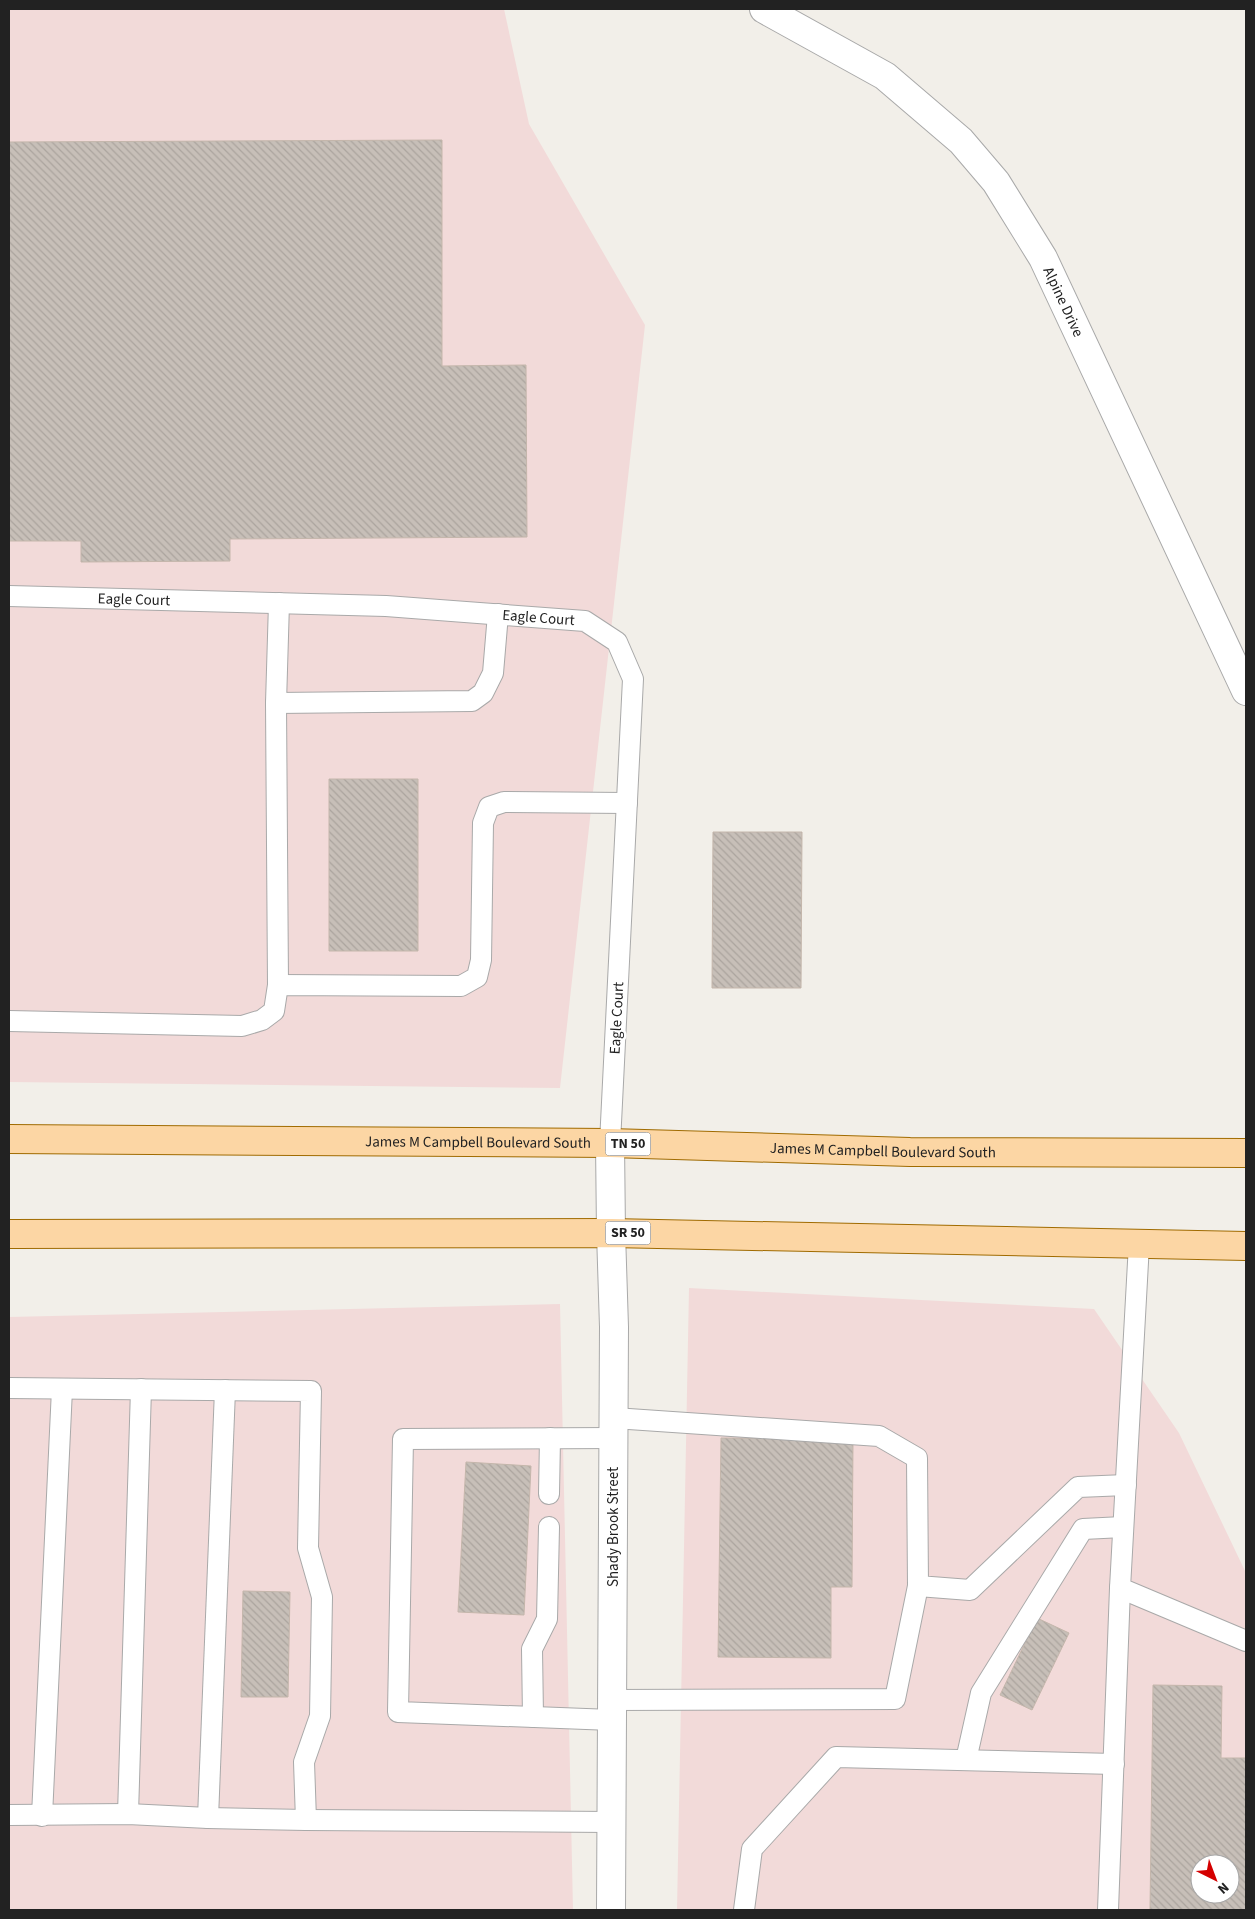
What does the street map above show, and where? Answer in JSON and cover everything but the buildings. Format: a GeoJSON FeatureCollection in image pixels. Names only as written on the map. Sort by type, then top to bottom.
{"type":"FeatureCollection","features":[{"type":"Feature","properties":{"kind":"main road","name":"James M Campbell Boulevard South"},"geometry":{"type":"LineString","coordinates":[[9,1139],[610,1143],[910,1152],[1246,1153]]}},
{"type":"Feature","properties":{"kind":"main road","name":"SR 50"},"geometry":{"type":"LineString","coordinates":[[9,1234],[611,1233],[1246,1246]]}},
{"type":"Feature","properties":{"kind":"street","name":"Alpine Drive"},"geometry":{"type":"LineString","coordinates":[[764,9],[885,76],[961,141],[996,182],[1042,258],[1246,692]]}},
{"type":"Feature","properties":{"kind":"street","name":"Shady Brook Street"},"geometry":{"type":"LineString","coordinates":[[610,1143],[614,1327],[611,1910]]}},
{"type":"Feature","properties":{"kind":"lane","name":"Eagle Court"},"geometry":{"type":"LineString","coordinates":[[9,596],[386,606],[585,620],[617,642],[633,679],[610,1143]]}},
{"type":"Feature","properties":{"kind":"lane"},"geometry":{"type":"LineString","coordinates":[[9,1020],[242,1026],[262,1020],[274,1011],[278,985],[276,703],[279,603]]}},
{"type":"Feature","properties":{"kind":"lane"},"geometry":{"type":"LineString","coordinates":[[276,703],[472,701],[483,693],[492,673],[498,614]]}},
{"type":"Feature","properties":{"kind":"lane"},"geometry":{"type":"LineString","coordinates":[[278,985],[461,986],[477,977],[481,960],[483,823],[489,807],[504,802],[627,803]]}},
{"type":"Feature","properties":{"kind":"lane"},"geometry":{"type":"LineString","coordinates":[[1108,1910],[1120,1588],[1139,1244]]}},
{"type":"Feature","properties":{"kind":"lane"},"geometry":{"type":"LineString","coordinates":[[9,1388],[311,1391],[308,1548],[322,1597],[320,1716],[304,1762],[306,1820]]}},
{"type":"Feature","properties":{"kind":"lane"},"geometry":{"type":"LineString","coordinates":[[42,1816],[62,1389]]}},
{"type":"Feature","properties":{"kind":"lane"},"geometry":{"type":"LineString","coordinates":[[128,1814],[141,1389]]}},
{"type":"Feature","properties":{"kind":"lane"},"geometry":{"type":"LineString","coordinates":[[208,1818],[225,1390]]}},
{"type":"Feature","properties":{"kind":"lane"},"geometry":{"type":"LineString","coordinates":[[614,1428],[879,1436],[918,1458],[918,1586],[895,1699],[612,1710],[533,1718],[398,1712],[404,1439],[550,1438],[614,1428]]}},
{"type":"Feature","properties":{"kind":"lane"},"geometry":{"type":"LineString","coordinates":[[549,1494],[550,1438]]}},
{"type":"Feature","properties":{"kind":"lane"},"geometry":{"type":"LineString","coordinates":[[918,1586],[970,1590],[1078,1486],[1126,1485]]}},
{"type":"Feature","properties":{"kind":"lane"},"geometry":{"type":"LineString","coordinates":[[533,1718],[532,1649],[546,1619],[549,1527]]}},
{"type":"Feature","properties":{"kind":"lane"},"geometry":{"type":"LineString","coordinates":[[966,1760],[981,1692],[1082,1529],[1124,1527]]}},
{"type":"Feature","properties":{"kind":"lane"},"geometry":{"type":"LineString","coordinates":[[1120,1588],[1246,1641]]}},
{"type":"Feature","properties":{"kind":"lane"},"geometry":{"type":"LineString","coordinates":[[744,1910],[752,1849],[836,1757],[1114,1764]]}},
{"type":"Feature","properties":{"kind":"lane"},"geometry":{"type":"LineString","coordinates":[[9,1815],[128,1814],[306,1820],[611,1822]]}},
{"type":"Feature","properties":{"kind":"shaded area"},"geometry":{"type":"Polygon","coordinates":[[[9,9],[504,9],[529,124],[645,325],[560,1088],[9,1082],[9,9]]]}},
{"type":"Feature","properties":{"kind":"shaded area"},"geometry":{"type":"Polygon","coordinates":[[[689,1288],[1094,1309],[1179,1433],[1246,1573],[1246,1910],[677,1910],[689,1288]]]}},
{"type":"Feature","properties":{"kind":"shaded area"},"geometry":{"type":"Polygon","coordinates":[[[560,1304],[573,1910],[9,1910],[9,1317],[560,1304]]]}}]}
